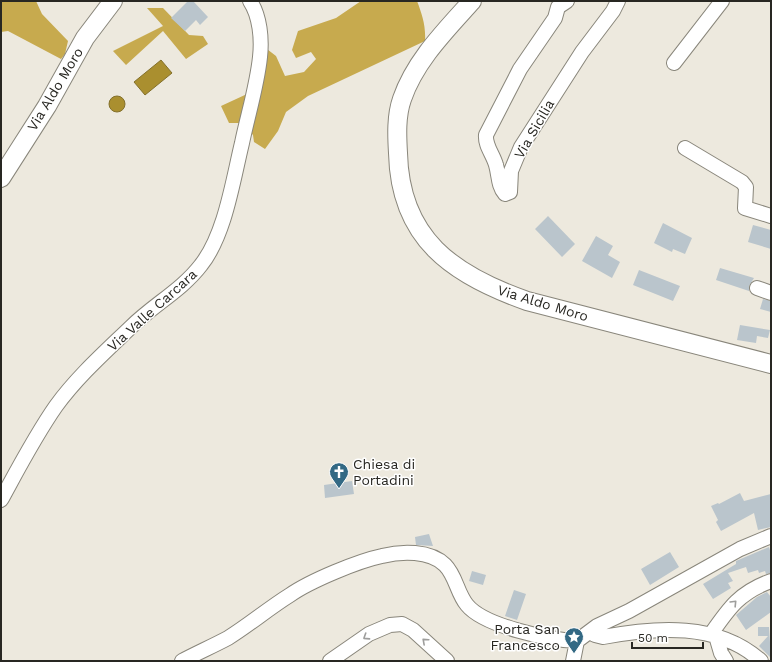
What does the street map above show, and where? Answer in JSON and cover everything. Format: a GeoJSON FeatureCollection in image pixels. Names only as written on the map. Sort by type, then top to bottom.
{"type":"FeatureCollection","features":[{"type":"Feature","properties":{"kind":"main road","name":"Via Aldo Moro"},"geometry":{"type":"LineString","coordinates":[[1,178],[47,106],[85,38],[113,1]]}},
{"type":"Feature","properties":{"kind":"main road","name":"Via Aldo Moro"},"geometry":{"type":"LineString","coordinates":[[472,1],[443,33],[417,66],[401,100],[397,133],[398,170],[405,199],[414,222],[427,240],[445,259],[471,278],[498,291],[527,301],[771,364]]}},
{"type":"Feature","properties":{"kind":"street","name":"Via Valle Carcara"},"geometry":{"type":"LineString","coordinates":[[1,500],[31,446],[56,406],[72,386],[139,319],[190,278],[212,250],[219,233],[235,172],[254,93],[260,56],[258,18],[250,1]]}},
{"type":"Feature","properties":{"kind":"street","name":"Via Sicilia"},"geometry":{"type":"LineString","coordinates":[[567,1],[558,7],[555,18],[520,69],[486,135],[487,146],[493,156],[498,179],[502,191],[505,194],[510,192],[511,172],[521,146],[582,52],[613,11],[618,1]]}},
{"type":"Feature","properties":{"kind":"street"},"geometry":{"type":"LineString","coordinates":[[674,63],[722,1]]}},
{"type":"Feature","properties":{"kind":"street"},"geometry":{"type":"LineString","coordinates":[[685,148],[742,182],[746,187],[745,208],[771,216]]}},
{"type":"Feature","properties":{"kind":"street"},"geometry":{"type":"LineString","coordinates":[[757,288],[771,293]]}},
{"type":"Feature","properties":{"kind":"street"},"geometry":{"type":"LineString","coordinates":[[573,658],[577,641],[594,629],[740,549],[771,536]]}},
{"type":"Feature","properties":{"kind":"street"},"geometry":{"type":"LineString","coordinates":[[182,661],[227,642],[291,594],[310,584],[352,566],[382,556],[405,554],[429,556],[446,566],[466,604],[484,619],[497,624],[548,637],[577,641]]}},
{"type":"Feature","properties":{"kind":"street"},"geometry":{"type":"LineString","coordinates":[[714,635],[734,602],[745,593],[771,581]]}},
{"type":"Feature","properties":{"kind":"street"},"geometry":{"type":"LineString","coordinates":[[330,661],[369,634],[390,625],[402,624],[413,630],[447,661]]}},
{"type":"Feature","properties":{"kind":"street"},"geometry":{"type":"LineString","coordinates":[[594,629],[595,635],[603,638],[669,630],[686,630],[714,635],[746,650],[761,661]]}},
{"type":"Feature","properties":{"kind":"street"},"geometry":{"type":"LineString","coordinates":[[714,635],[726,661]]}},
{"type":"Feature","properties":{"kind":"shaded area"},"geometry":{"type":"Polygon","coordinates":[[[1,1],[36,1],[42,14],[68,41],[65,54],[61,59],[8,31],[1,32],[1,1]]]}},
{"type":"Feature","properties":{"kind":"shaded area"},"geometry":{"type":"Polygon","coordinates":[[[361,1],[417,1],[425,30],[425,41],[308,96],[286,112],[278,131],[265,149],[254,142],[253,135],[242,123],[229,123],[221,106],[247,94],[263,46],[276,56],[285,76],[304,72],[316,59],[311,52],[296,58],[292,50],[298,31],[336,18],[361,1]]]}},
{"type":"Feature","properties":{"kind":"shaded area"},"geometry":{"type":"Polygon","coordinates":[[[147,8],[163,8],[189,35],[203,36],[208,44],[186,59],[163,31],[126,65],[113,51],[163,26],[147,8]]]}},
{"type":"Feature","properties":{"kind":"shaded area"},"geometry":{"type":"Polygon","coordinates":[[[161,60],[172,73],[145,95],[134,82],[161,60]]]}},
{"type":"Feature","properties":{"kind":"shaded area"},"geometry":{"type":"Polygon","coordinates":[[[114,96],[120,96],[125,101],[123,110],[120,112],[114,112],[109,107],[109,101],[114,96]]]}},
{"type":"Feature","properties":{"kind":"building"},"geometry":{"type":"Polygon","coordinates":[[[188,1],[193,1],[208,17],[200,25],[196,20],[185,31],[171,18],[188,1]]]}},
{"type":"Feature","properties":{"kind":"building"},"geometry":{"type":"Polygon","coordinates":[[[548,216],[575,244],[562,257],[535,229],[548,216]]]}},
{"type":"Feature","properties":{"kind":"building"},"geometry":{"type":"Polygon","coordinates":[[[663,223],[692,238],[685,254],[673,249],[672,252],[654,243],[663,223]]]}},
{"type":"Feature","properties":{"kind":"building"},"geometry":{"type":"Polygon","coordinates":[[[753,225],[771,230],[771,249],[748,242],[753,225]]]}},
{"type":"Feature","properties":{"kind":"building"},"geometry":{"type":"Polygon","coordinates":[[[596,236],[613,246],[608,255],[620,262],[612,278],[582,261],[596,236]]]}},
{"type":"Feature","properties":{"kind":"building"},"geometry":{"type":"Polygon","coordinates":[[[720,268],[754,278],[749,286],[749,291],[716,280],[720,268]]]}},
{"type":"Feature","properties":{"kind":"building"},"geometry":{"type":"Polygon","coordinates":[[[639,270],[680,286],[673,301],[633,285],[639,270]]]}},
{"type":"Feature","properties":{"kind":"building"},"geometry":{"type":"Polygon","coordinates":[[[763,299],[771,301],[771,312],[760,309],[763,299]]]}},
{"type":"Feature","properties":{"kind":"building"},"geometry":{"type":"Polygon","coordinates":[[[740,325],[770,330],[768,338],[757,336],[756,343],[737,340],[740,325]]]}},
{"type":"Feature","properties":{"kind":"building","name":"Chiesa di Portadini"},"geometry":{"type":"Polygon","coordinates":[[[352,481],[354,494],[325,498],[324,485],[352,481]]]}},
{"type":"Feature","properties":{"kind":"building"},"geometry":{"type":"Polygon","coordinates":[[[740,493],[744,501],[771,494],[771,527],[758,530],[754,513],[721,531],[716,522],[718,520],[711,506],[718,503],[719,504],[740,493]]]}},
{"type":"Feature","properties":{"kind":"building"},"geometry":{"type":"Polygon","coordinates":[[[429,534],[433,546],[416,545],[415,537],[429,534]]]}},
{"type":"Feature","properties":{"kind":"building"},"geometry":{"type":"Polygon","coordinates":[[[769,547],[771,553],[771,573],[766,574],[765,571],[759,573],[758,570],[748,573],[746,567],[728,573],[733,581],[728,583],[731,588],[713,599],[703,584],[736,564],[736,561],[769,547]]]}},
{"type":"Feature","properties":{"kind":"building"},"geometry":{"type":"Polygon","coordinates":[[[670,552],[679,567],[650,585],[641,569],[670,552]]]}},
{"type":"Feature","properties":{"kind":"building"},"geometry":{"type":"Polygon","coordinates":[[[472,571],[486,575],[483,585],[469,581],[472,571]]]}},
{"type":"Feature","properties":{"kind":"building"},"geometry":{"type":"Polygon","coordinates":[[[514,590],[526,594],[517,620],[505,616],[514,590]]]}},
{"type":"Feature","properties":{"kind":"building"},"geometry":{"type":"Polygon","coordinates":[[[767,592],[771,597],[771,612],[746,630],[736,615],[757,597],[767,592]]]}},
{"type":"Feature","properties":{"kind":"building"},"geometry":{"type":"Polygon","coordinates":[[[758,627],[769,627],[771,658],[759,646],[768,636],[758,636],[758,627]]]}},
{"type":"Feature","properties":{"kind":"place","name":"Chiesa di Portadini"},"geometry":{"type":"Point","coordinates":[339,489]}},
{"type":"Feature","properties":{"kind":"place","name":"Porta San Francesco"},"geometry":{"type":"Point","coordinates":[574,654]}}]}
